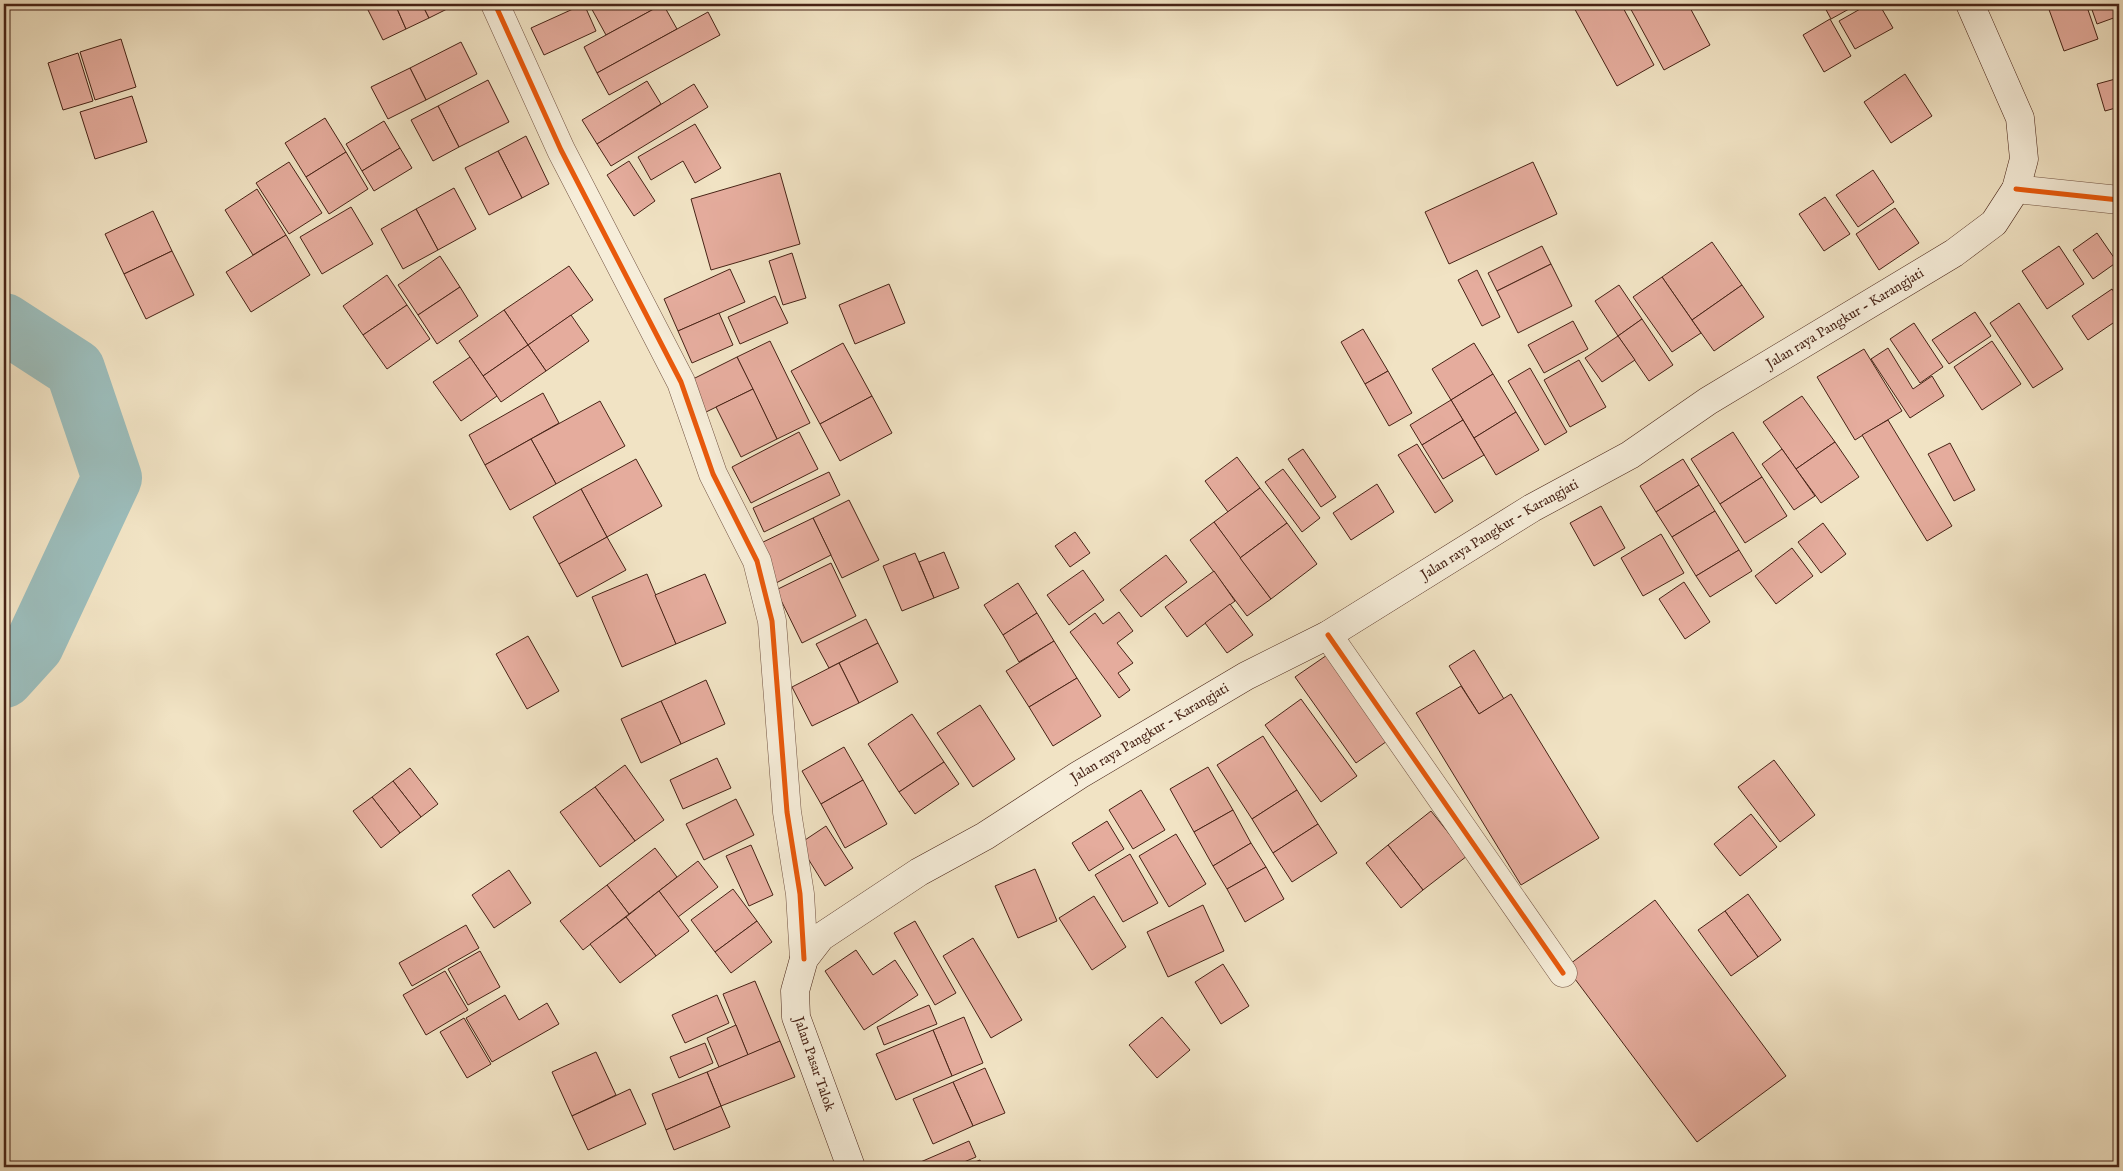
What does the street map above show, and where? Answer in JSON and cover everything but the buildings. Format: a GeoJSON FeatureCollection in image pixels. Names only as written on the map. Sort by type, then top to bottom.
{"type":"FeatureCollection","features":[{"type":"Feature","properties":{"kind":"main road"},"geometry":{"type":"LineString","coordinates":[[495,4],[561,150],[681,382],[713,474],[756,561],[772,621],[787,812],[800,894],[804,959]]}},
{"type":"Feature","properties":{"kind":"main road","name":"Jalan raya Pangkur - Karangjati"},"geometry":{"type":"LineString","coordinates":[[804,959],[821,937],[919,872],[985,836],[1079,776],[1246,676],[1328,634],[1532,508],[1630,455],[1708,401],[1954,254],[1994,223],[2016,189],[2024,159],[2020,118],[1970,4]]}},
{"type":"Feature","properties":{"kind":"main road"},"geometry":{"type":"LineString","coordinates":[[2016,189],[2119,200]]}},
{"type":"Feature","properties":{"kind":"main road"},"geometry":{"type":"LineString","coordinates":[[1328,634],[1563,974]]}},
{"type":"Feature","properties":{"kind":"main road","name":"Jalan Pasar Talok"},"geometry":{"type":"LineString","coordinates":[[804,959],[795,991],[796,1017],[852,1167]]}},
{"type":"Feature","properties":{"kind":"waterway"},"geometry":{"type":"LineString","coordinates":[[4,323],[75,369],[112,478],[34,645],[4,678]]}},
{"type":"Feature","properties":{"kind":"cycle path"},"geometry":{"type":"LineString","coordinates":[[495,4],[561,150],[681,382],[713,474],[757,561],[772,621],[787,812],[800,894],[804,959]]}},
{"type":"Feature","properties":{"kind":"cycle path"},"geometry":{"type":"LineString","coordinates":[[2016,189],[2119,200]]}},
{"type":"Feature","properties":{"kind":"cycle path"},"geometry":{"type":"LineString","coordinates":[[1328,635],[1563,973]]}}]}
